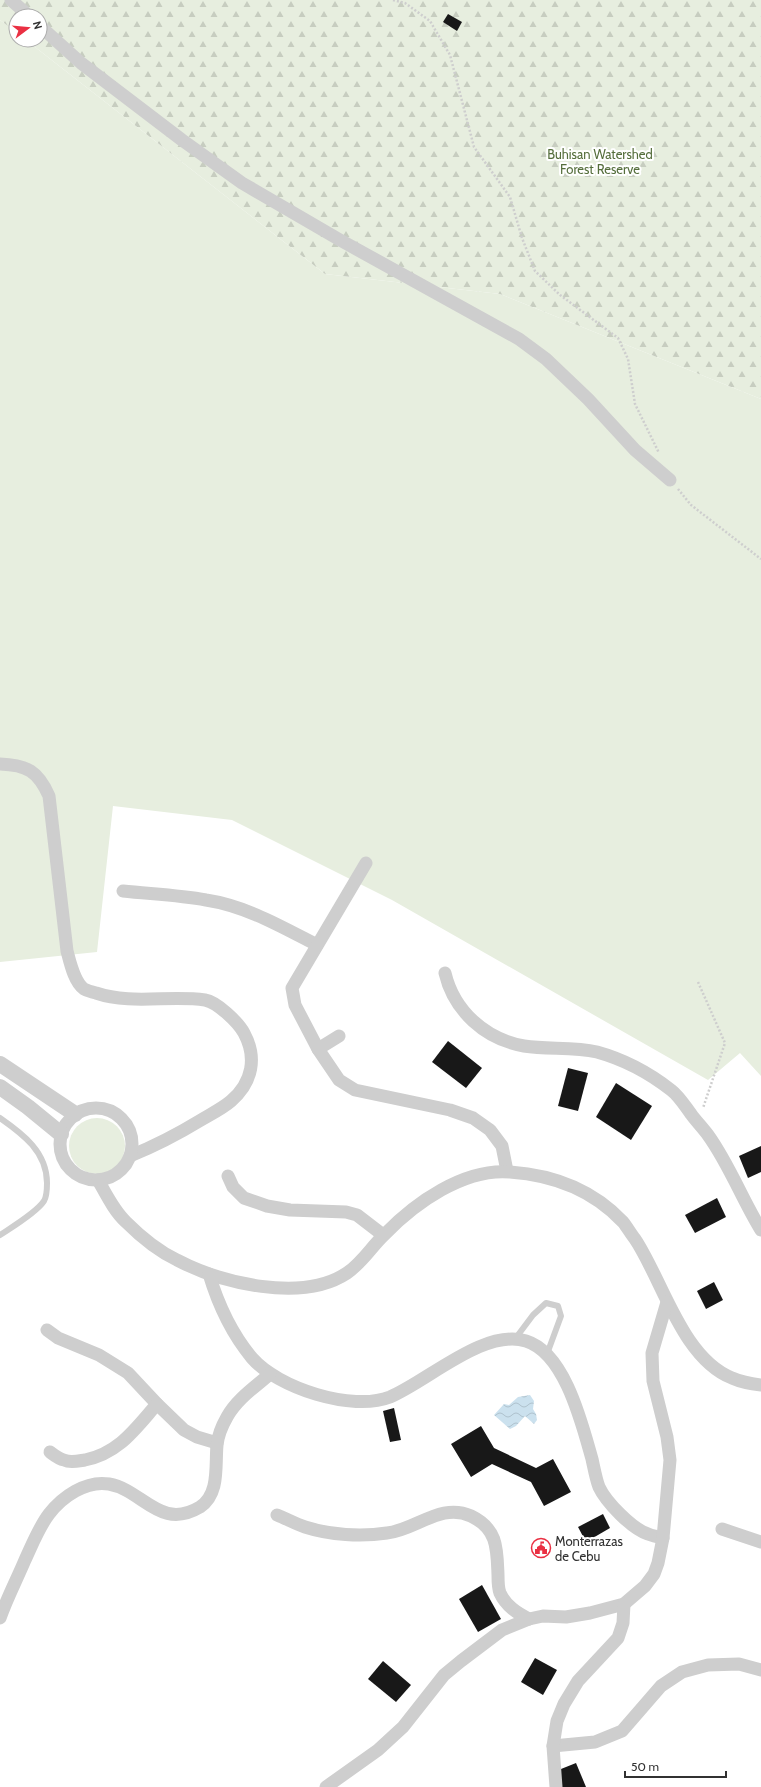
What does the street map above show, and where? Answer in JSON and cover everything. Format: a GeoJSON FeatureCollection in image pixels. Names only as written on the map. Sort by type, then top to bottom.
{"type":"FeatureCollection","features":[{"type":"Feature","properties":{"kind":"street"},"geometry":{"type":"LineString","coordinates":[[11,0],[20,8]]}},
{"type":"Feature","properties":{"kind":"street"},"geometry":{"type":"LineString","coordinates":[[48,33],[82,63],[182,140],[242,183],[340,240],[520,339],[546,359],[603,415],[635,450],[670,480]]}},
{"type":"Feature","properties":{"kind":"street"},"geometry":{"type":"LineString","coordinates":[[0,764],[32,771],[42,781],[49,796],[67,951],[72,971],[84,989],[106,996],[136,1000],[206,1000],[222,1009],[241,1027],[250,1044],[252,1062],[247,1080],[241,1091],[231,1101],[171,1139],[130,1156]]}},
{"type":"Feature","properties":{"kind":"street"},"geometry":{"type":"LineString","coordinates":[[366,863],[292,988],[295,1005],[318,1049],[339,1080],[355,1090],[450,1110],[473,1118],[490,1130],[502,1146],[507,1171]]}},
{"type":"Feature","properties":{"kind":"street"},"geometry":{"type":"LineString","coordinates":[[123,891],[207,900],[233,907],[270,920],[317,945]]}},
{"type":"Feature","properties":{"kind":"street"},"geometry":{"type":"LineString","coordinates":[[445,972],[453,997],[462,1010],[479,1028],[501,1039],[524,1046],[568,1048],[595,1052],[623,1060],[648,1073],[673,1092],[698,1122],[720,1155],[761,1230]]}},
{"type":"Feature","properties":{"kind":"street"},"geometry":{"type":"LineString","coordinates":[[318,1049],[339,1036]]}},
{"type":"Feature","properties":{"kind":"street"},"geometry":{"type":"LineString","coordinates":[[0,1064],[75,1114]]}},
{"type":"Feature","properties":{"kind":"street"},"geometry":{"type":"LineString","coordinates":[[0,1088],[61,1134]]}},
{"type":"Feature","properties":{"kind":"street"},"geometry":{"type":"LineString","coordinates":[[91,1108],[99,1108],[115,1113],[121,1118],[130,1132],[132,1148],[130,1156],[123,1168],[112,1177],[98,1180],[90,1179],[74,1172],[68,1166],[61,1151],[61,1134],[65,1126],[75,1114],[91,1108]]}},
{"type":"Feature","properties":{"kind":"street"},"geometry":{"type":"LineString","coordinates":[[98,1180],[124,1221],[140,1235],[176,1260],[209,1274],[267,1288],[292,1289],[320,1284],[345,1274],[361,1262],[383,1235],[396,1222],[428,1198],[457,1181],[481,1174],[507,1171],[543,1176],[571,1185],[600,1202],[624,1223],[642,1250],[668,1302],[692,1345],[716,1368],[732,1378],[761,1385]]}},
{"type":"Feature","properties":{"kind":"street"},"geometry":{"type":"LineString","coordinates":[[228,1176],[233,1187],[244,1198],[267,1206],[290,1210],[346,1212],[357,1215],[383,1235]]}},
{"type":"Feature","properties":{"kind":"street"},"geometry":{"type":"LineString","coordinates":[[209,1274],[221,1309],[252,1358],[270,1374],[325,1398],[347,1401],[368,1401],[388,1398],[403,1391],[462,1355],[489,1342],[515,1339],[527,1341],[547,1354],[561,1372],[579,1414],[600,1488],[620,1515],[646,1534],[663,1538]]}},
{"type":"Feature","properties":{"kind":"street"},"geometry":{"type":"LineString","coordinates":[[326,1787],[378,1750],[398,1732],[444,1676],[502,1630],[529,1619],[543,1616],[566,1617],[590,1613],[624,1604],[645,1586],[654,1574],[658,1563],[663,1538],[670,1460],[667,1437],[653,1381],[652,1353],[668,1302]]}},
{"type":"Feature","properties":{"kind":"street"},"geometry":{"type":"LineString","coordinates":[[47,1330],[58,1338],[99,1355],[128,1374],[184,1430],[197,1437],[217,1443]]}},
{"type":"Feature","properties":{"kind":"street"},"geometry":{"type":"LineString","coordinates":[[0,1618],[32,1545],[49,1514],[63,1499],[78,1490],[92,1484],[109,1484],[129,1492],[152,1509],[172,1519],[201,1506],[210,1496],[214,1484],[217,1443],[228,1416],[237,1402],[270,1374]]}},
{"type":"Feature","properties":{"kind":"street"},"geometry":{"type":"LineString","coordinates":[[50,1452],[64,1460],[77,1462],[94,1458],[113,1450],[124,1442],[157,1404]]}},
{"type":"Feature","properties":{"kind":"street"},"geometry":{"type":"LineString","coordinates":[[277,1515],[306,1527],[323,1531],[370,1534],[389,1533],[438,1514],[454,1512],[470,1515],[483,1522],[493,1535],[497,1550],[498,1586],[500,1593],[516,1612],[529,1619]]}},
{"type":"Feature","properties":{"kind":"street"},"geometry":{"type":"LineString","coordinates":[[722,1529],[761,1542]]}},
{"type":"Feature","properties":{"kind":"street"},"geometry":{"type":"LineString","coordinates":[[556,1787],[553,1746],[557,1722],[564,1704],[578,1682],[618,1638],[623,1623],[624,1604]]}},
{"type":"Feature","properties":{"kind":"street"},"geometry":{"type":"LineString","coordinates":[[553,1746],[595,1742],[622,1731],[661,1686],[682,1672],[708,1665],[739,1664],[761,1670]]}},
{"type":"Feature","properties":{"kind":"lane"},"geometry":{"type":"LineString","coordinates":[[0,1118],[20,1132],[35,1146],[47,1177],[47,1189],[44,1201],[34,1212],[0,1235]]}},
{"type":"Feature","properties":{"kind":"lane"},"geometry":{"type":"LineString","coordinates":[[515,1339],[533,1315],[546,1303],[558,1306],[561,1316],[547,1354]]}},
{"type":"Feature","properties":{"kind":"path"},"geometry":{"type":"LineString","coordinates":[[393,0],[405,3],[430,21],[450,55],[474,147],[510,198],[522,238],[535,271],[560,295],[618,338],[628,359],[635,404],[661,459]]}},
{"type":"Feature","properties":{"kind":"path"},"geometry":{"type":"LineString","coordinates":[[670,480],[691,506],[761,559]]}},
{"type":"Feature","properties":{"kind":"path"},"geometry":{"type":"LineString","coordinates":[[698,982],[725,1043],[698,1122]]}},
{"type":"Feature","properties":{"kind":"green space","name":"Buhisan Watershed Forest Reserve"},"geometry":{"type":"Polygon","coordinates":[[[0,0],[761,0],[761,399],[500,294],[325,274],[36,48],[48,48],[48,8],[8,8],[8,26],[0,20],[0,0]]]}},
{"type":"Feature","properties":{"kind":"green space"},"geometry":{"type":"Polygon","coordinates":[[[0,20],[8,26],[8,48],[36,48],[325,274],[500,294],[761,399],[761,1076],[740,1053],[708,1080],[392,900],[232,820],[113,806],[97,952],[0,962],[0,20]]]}},
{"type":"Feature","properties":{"kind":"green space"},"geometry":{"type":"Polygon","coordinates":[[[91,1118],[103,1118],[113,1122],[121,1130],[125,1140],[125,1152],[121,1162],[113,1170],[103,1174],[91,1174],[81,1170],[73,1162],[69,1152],[69,1140],[73,1130],[81,1122],[91,1118]]]}},
{"type":"Feature","properties":{"kind":"water"},"geometry":{"type":"Polygon","coordinates":[[[530,1395],[534,1401],[533,1409],[537,1420],[534,1424],[525,1416],[516,1426],[510,1429],[494,1415],[504,1404],[509,1405],[518,1397],[530,1395]]]}},
{"type":"Feature","properties":{"kind":"building"},"geometry":{"type":"Polygon","coordinates":[[[448,14],[462,22],[457,31],[443,22],[448,14]]]}},
{"type":"Feature","properties":{"kind":"building"},"geometry":{"type":"Polygon","coordinates":[[[448,1041],[482,1068],[466,1088],[432,1062],[448,1041]]]}},
{"type":"Feature","properties":{"kind":"building"},"geometry":{"type":"Polygon","coordinates":[[[568,1068],[588,1073],[578,1111],[558,1106],[568,1068]]]}},
{"type":"Feature","properties":{"kind":"building"},"geometry":{"type":"Polygon","coordinates":[[[616,1083],[652,1106],[631,1140],[596,1117],[616,1083]]]}},
{"type":"Feature","properties":{"kind":"building"},"geometry":{"type":"Polygon","coordinates":[[[761,1146],[761,1172],[748,1178],[739,1156],[761,1146]]]}},
{"type":"Feature","properties":{"kind":"building"},"geometry":{"type":"Polygon","coordinates":[[[717,1198],[726,1217],[695,1233],[685,1215],[717,1198]]]}},
{"type":"Feature","properties":{"kind":"building"},"geometry":{"type":"Polygon","coordinates":[[[714,1282],[723,1300],[706,1309],[697,1291],[714,1282]]]}},
{"type":"Feature","properties":{"kind":"building"},"geometry":{"type":"Polygon","coordinates":[[[394,1408],[401,1440],[390,1442],[383,1411],[394,1408]]]}},
{"type":"Feature","properties":{"kind":"building"},"geometry":{"type":"Polygon","coordinates":[[[481,1426],[494,1448],[536,1468],[553,1459],[571,1492],[544,1506],[531,1482],[492,1464],[471,1477],[451,1444],[481,1426]]]}},
{"type":"Feature","properties":{"kind":"building"},"geometry":{"type":"Polygon","coordinates":[[[603,1514],[610,1528],[586,1542],[578,1527],[603,1514]]]}},
{"type":"Feature","properties":{"kind":"building"},"geometry":{"type":"Polygon","coordinates":[[[482,1585],[501,1619],[478,1632],[459,1599],[482,1585]]]}},
{"type":"Feature","properties":{"kind":"building"},"geometry":{"type":"Polygon","coordinates":[[[535,1658],[557,1670],[543,1695],[521,1682],[535,1658]]]}},
{"type":"Feature","properties":{"kind":"building"},"geometry":{"type":"Polygon","coordinates":[[[383,1661],[411,1685],[396,1702],[368,1679],[383,1661]]]}},
{"type":"Feature","properties":{"kind":"building"},"geometry":{"type":"Polygon","coordinates":[[[576,1763],[586,1787],[562,1787],[556,1771],[576,1763]]]}},
{"type":"Feature","properties":{"kind":"place","name":"Monterrazas de Cebu"},"geometry":{"type":"Point","coordinates":[541,1548]}}]}
